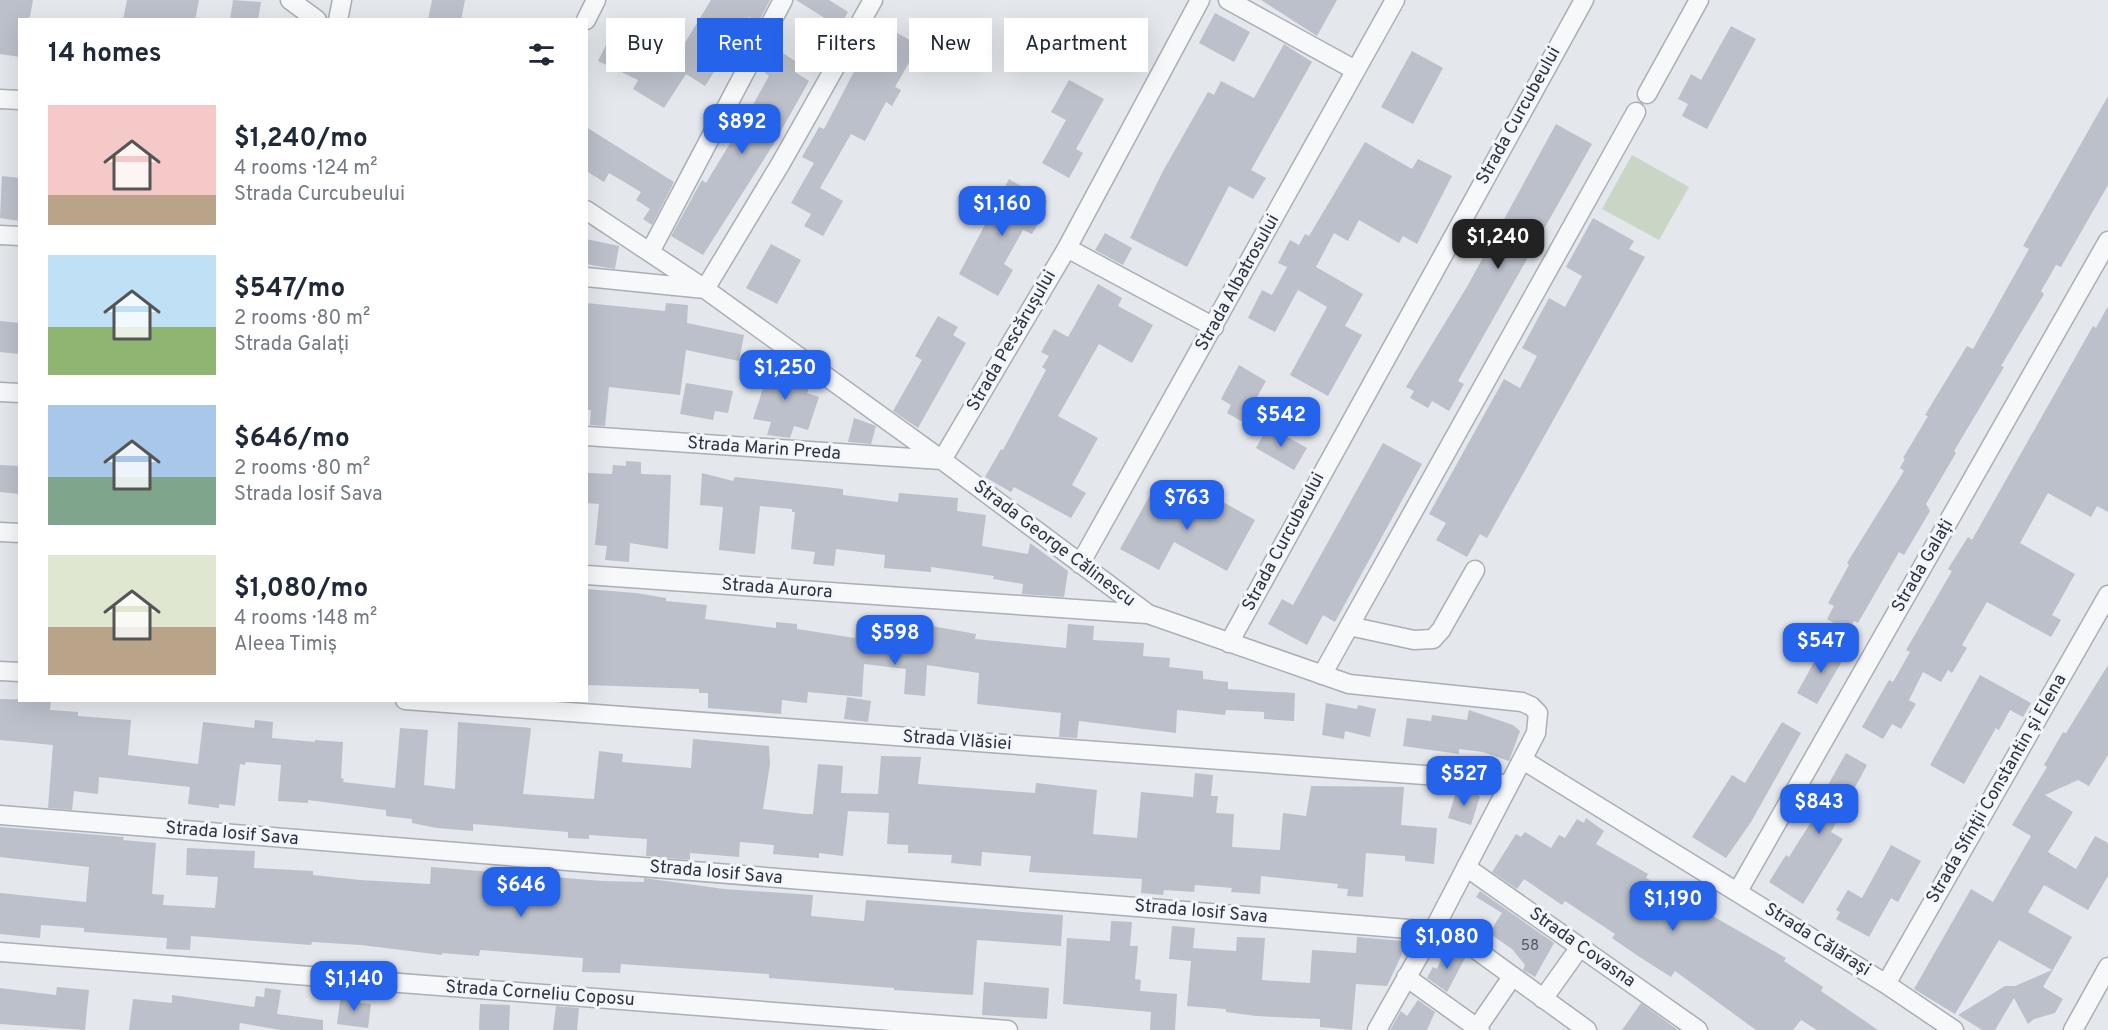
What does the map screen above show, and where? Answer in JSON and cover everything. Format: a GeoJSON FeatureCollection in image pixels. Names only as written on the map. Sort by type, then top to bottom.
{"type":"FeatureCollection","features":[{"type":"Feature","properties":{"kind":"street"},"geometry":{"type":"LineString","coordinates":[[290,0],[314,18]]}},
{"type":"Feature","properties":{"kind":"street"},"geometry":{"type":"LineString","coordinates":[[338,18],[342,0]]}},
{"type":"Feature","properties":{"kind":"street"},"geometry":{"type":"LineString","coordinates":[[587,18],[596,0]]}},
{"type":"Feature","properties":{"kind":"street"},"geometry":{"type":"LineString","coordinates":[[588,277],[705,289],[781,163],[873,0]]}},
{"type":"Feature","properties":{"kind":"street","name":"Strada Pescărușului"},"geometry":{"type":"LineString","coordinates":[[942,460],[1067,248],[1200,0]]}},
{"type":"Feature","properties":{"kind":"street"},"geometry":{"type":"LineString","coordinates":[[1228,0],[1355,70]]}},
{"type":"Feature","properties":{"kind":"street","name":"Strada Albatrosului"},"geometry":{"type":"LineString","coordinates":[[1080,564],[1395,0]]}},
{"type":"Feature","properties":{"kind":"street","name":"Strada Curcubeului"},"geometry":{"type":"LineString","coordinates":[[1229,643],[1584,0]]}},
{"type":"Feature","properties":{"kind":"street"},"geometry":{"type":"LineString","coordinates":[[1647,94],[1699,0]]}},
{"type":"Feature","properties":{"kind":"street"},"geometry":{"type":"LineString","coordinates":[[650,252],[780,7]]}},
{"type":"Feature","properties":{"kind":"street"},"geometry":{"type":"LineString","coordinates":[[0,99],[18,100]]}},
{"type":"Feature","properties":{"kind":"street"},"geometry":{"type":"LineString","coordinates":[[1322,675],[1636,112]]}},
{"type":"Feature","properties":{"kind":"street","name":"Strada George Călinescu"},"geometry":{"type":"LineString","coordinates":[[588,211],[705,289],[942,460],[1148,614],[1322,675],[1365,687],[1505,700],[1532,706],[1538,713],[1539,723],[1523,760]]}},
{"type":"Feature","properties":{"kind":"street"},"geometry":{"type":"LineString","coordinates":[[0,235],[18,236]]}},
{"type":"Feature","properties":{"kind":"street","name":"Strada Galați"},"geometry":{"type":"LineString","coordinates":[[1738,891],[2108,241]]}},
{"type":"Feature","properties":{"kind":"street"},"geometry":{"type":"LineString","coordinates":[[1067,248],[1214,327]]}},
{"type":"Feature","properties":{"kind":"street"},"geometry":{"type":"LineString","coordinates":[[0,392],[18,393]]}},
{"type":"Feature","properties":{"kind":"street","name":"Strada Marin Preda"},"geometry":{"type":"LineString","coordinates":[[588,436],[942,460]]}},
{"type":"Feature","properties":{"kind":"street"},"geometry":{"type":"LineString","coordinates":[[0,532],[18,533]]}},
{"type":"Feature","properties":{"kind":"street"},"geometry":{"type":"LineString","coordinates":[[1349,626],[1414,640],[1433,639],[1441,630],[1474,570]]}},
{"type":"Feature","properties":{"kind":"street","name":"Strada Aurora"},"geometry":{"type":"LineString","coordinates":[[588,575],[1148,614]]}},
{"type":"Feature","properties":{"kind":"street","name":"Strada Sfinții Constantin și Elena"},"geometry":{"type":"LineString","coordinates":[[1886,984],[2108,595]]}},
{"type":"Feature","properties":{"kind":"street"},"geometry":{"type":"LineString","coordinates":[[0,671],[18,672]]}},
{"type":"Feature","properties":{"kind":"street","name":"Strada Vlăsiei"},"geometry":{"type":"LineString","coordinates":[[432,702],[1452,777],[1509,785]]}},
{"type":"Feature","properties":{"kind":"street"},"geometry":{"type":"LineString","coordinates":[[1377,1030],[1435,927],[1523,760]]}},
{"type":"Feature","properties":{"kind":"street","name":"Strada Călărași"},"geometry":{"type":"LineString","coordinates":[[1523,760],[1738,891],[1886,984],[1954,1030]]}},
{"type":"Feature","properties":{"kind":"street","name":"Strada Iosif Sava"},"geometry":{"type":"LineString","coordinates":[[0,815],[1435,927]]}},
{"type":"Feature","properties":{"kind":"street","name":"Strada Covasna"},"geometry":{"type":"LineString","coordinates":[[1466,867],[1698,1030]]}},
{"type":"Feature","properties":{"kind":"street"},"geometry":{"type":"LineString","coordinates":[[1435,927],[1512,977],[1587,1030]]}},
{"type":"Feature","properties":{"kind":"street"},"geometry":{"type":"LineString","coordinates":[[1543,999],[1580,947]]}},
{"type":"Feature","properties":{"kind":"street","name":"Strada Corneliu Coposu"},"geometry":{"type":"LineString","coordinates":[[0,951],[1008,1030]]}},
{"type":"Feature","properties":{"kind":"street"},"geometry":{"type":"LineString","coordinates":[[2073,1030],[2108,967]]}},
{"type":"Feature","properties":{"kind":"street"},"geometry":{"type":"LineString","coordinates":[[1406,977],[1479,1029],[1512,977]]}},
{"type":"Feature","properties":{"kind":"green space"},"geometry":{"type":"Polygon","coordinates":[[[1632,155],[1689,187],[1659,240],[1602,209],[1632,155]]]}},
{"type":"Feature","properties":{"kind":"building"},"geometry":{"type":"Polygon","coordinates":[[[0,0],[33,0],[30,17],[18,18],[18,57],[0,54],[0,0]]]}},
{"type":"Feature","properties":{"kind":"building"},"geometry":{"type":"Polygon","coordinates":[[[127,0],[199,0],[195,18],[123,18],[127,0]]]}},
{"type":"Feature","properties":{"kind":"building"},"geometry":{"type":"Polygon","coordinates":[[[233,0],[261,2],[258,18],[230,18],[233,0]]]}},
{"type":"Feature","properties":{"kind":"building"},"geometry":{"type":"Polygon","coordinates":[[[432,0],[465,0],[461,18],[428,18],[432,0]]]}},
{"type":"Feature","properties":{"kind":"building"},"geometry":{"type":"Polygon","coordinates":[[[711,0],[770,0],[761,18],[700,18],[711,0]]]}},
{"type":"Feature","properties":{"kind":"building"},"geometry":{"type":"Polygon","coordinates":[[[796,0],[829,0],[848,12],[844,18],[825,18],[796,0]]]}},
{"type":"Feature","properties":{"kind":"building"},"geometry":{"type":"Polygon","coordinates":[[[1261,0],[1337,0],[1317,36],[1261,0]]]}},
{"type":"Feature","properties":{"kind":"building"},"geometry":{"type":"Polygon","coordinates":[[[1215,13],[1250,32],[1234,62],[1199,43],[1215,13]]]}},
{"type":"Feature","properties":{"kind":"building"},"geometry":{"type":"Polygon","coordinates":[[[697,23],[697,72],[714,72],[705,86],[686,74],[664,108],[633,89],[638,80],[621,72],[685,72],[685,43],[697,23]]]}},
{"type":"Feature","properties":{"kind":"building"},"geometry":{"type":"Polygon","coordinates":[[[1731,26],[1756,39],[1707,129],[1682,116],[1688,104],[1678,99],[1691,74],[1701,80],[1731,26]]]}},
{"type":"Feature","properties":{"kind":"building"},"geometry":{"type":"Polygon","coordinates":[[[897,33],[909,40],[909,62],[895,87],[901,90],[892,106],[886,102],[865,141],[851,134],[820,188],[843,201],[823,236],[804,226],[811,214],[791,203],[814,163],[802,157],[819,127],[824,129],[854,72],[897,72],[897,33]]]}},
{"type":"Feature","properties":{"kind":"building"},"geometry":{"type":"Polygon","coordinates":[[[1284,44],[1312,62],[1251,170],[1266,178],[1253,199],[1229,186],[1187,267],[1130,238],[1163,171],[1208,92],[1214,95],[1221,81],[1254,98],[1284,44]]]}},
{"type":"Feature","properties":{"kind":"building"},"geometry":{"type":"Polygon","coordinates":[[[606,45],[606,65],[598,61],[606,45]]]}},
{"type":"Feature","properties":{"kind":"building"},"geometry":{"type":"Polygon","coordinates":[[[1412,51],[1443,68],[1413,124],[1381,107],[1412,51]]]}},
{"type":"Feature","properties":{"kind":"building"},"geometry":{"type":"Polygon","coordinates":[[[783,53],[795,61],[795,72],[809,81],[773,145],[703,255],[671,236],[702,180],[706,183],[732,140],[728,137],[742,115],[746,117],[769,76],[764,72],[783,72],[783,53]]]}},
{"type":"Feature","properties":{"kind":"building"},"geometry":{"type":"Polygon","coordinates":[[[1069,80],[1104,99],[1076,149],[1083,153],[1069,178],[1042,163],[1066,120],[1051,112],[1069,80]]]}},
{"type":"Feature","properties":{"kind":"building"},"geometry":{"type":"Polygon","coordinates":[[[2108,96],[2108,185],[2061,267],[2056,265],[2041,291],[2044,294],[2001,366],[2004,367],[1954,451],[1956,453],[1926,504],[1930,511],[1904,555],[1899,552],[1858,623],[1854,621],[1848,631],[1827,619],[1834,606],[1828,603],[1849,565],[1847,563],[1904,471],[1900,468],[1905,459],[1903,458],[1928,416],[1925,415],[1967,346],[1973,349],[2029,249],[2023,246],[2108,96]]]}},
{"type":"Feature","properties":{"kind":"building"},"geometry":{"type":"Polygon","coordinates":[[[1556,124],[1592,144],[1458,381],[1464,384],[1449,411],[1432,401],[1428,408],[1410,398],[1414,391],[1406,387],[1468,285],[1556,124]]]}},
{"type":"Feature","properties":{"kind":"building"},"geometry":{"type":"Polygon","coordinates":[[[588,128],[674,182],[652,225],[643,219],[650,209],[636,200],[641,192],[609,173],[604,182],[588,172],[588,128]]]}},
{"type":"Feature","properties":{"kind":"building"},"geometry":{"type":"Polygon","coordinates":[[[1365,142],[1412,169],[1418,159],[1452,176],[1417,244],[1403,236],[1399,243],[1359,220],[1348,241],[1334,233],[1316,267],[1363,294],[1345,326],[1362,335],[1328,396],[1290,375],[1327,307],[1298,290],[1275,332],[1248,318],[1262,290],[1272,295],[1287,267],[1278,263],[1290,240],[1299,245],[1305,234],[1309,236],[1365,142]]]}},
{"type":"Feature","properties":{"kind":"building"},"geometry":{"type":"Polygon","coordinates":[[[2,176],[18,178],[18,221],[0,218],[2,176]]]}},
{"type":"Feature","properties":{"kind":"building"},"geometry":{"type":"Polygon","coordinates":[[[1009,179],[1047,201],[1042,210],[1044,212],[1032,234],[1023,230],[1004,264],[1013,270],[998,296],[959,274],[1009,179]]]}},
{"type":"Feature","properties":{"kind":"building"},"geometry":{"type":"Polygon","coordinates":[[[1593,218],[1634,241],[1629,249],[1645,257],[1487,538],[1480,534],[1467,557],[1436,540],[1446,523],[1429,514],[1504,379],[1520,388],[1537,356],[1522,348],[1549,298],[1565,307],[1582,276],[1566,267],[1593,218]]]}},
{"type":"Feature","properties":{"kind":"building"},"geometry":{"type":"Polygon","coordinates":[[[1105,233],[1132,248],[1123,265],[1095,250],[1105,233]]]}},
{"type":"Feature","properties":{"kind":"building"},"geometry":{"type":"Polygon","coordinates":[[[588,239],[619,246],[615,269],[588,264],[588,239]]]}},
{"type":"Feature","properties":{"kind":"building"},"geometry":{"type":"Polygon","coordinates":[[[771,244],[801,260],[777,304],[746,288],[771,244]]]}},
{"type":"Feature","properties":{"kind":"building"},"geometry":{"type":"Polygon","coordinates":[[[1098,284],[1122,298],[1118,306],[1153,325],[1132,363],[1099,344],[1058,416],[1098,438],[1072,485],[1086,493],[1071,518],[1014,487],[1011,492],[985,477],[1001,449],[1003,450],[1046,370],[1042,367],[1049,356],[1041,352],[1054,329],[1068,337],[1098,284]]]}},
{"type":"Feature","properties":{"kind":"building"},"geometry":{"type":"Polygon","coordinates":[[[588,303],[665,311],[666,303],[688,305],[687,323],[744,335],[739,361],[686,350],[680,395],[609,387],[605,426],[590,425],[591,410],[588,410],[588,303]]]}},
{"type":"Feature","properties":{"kind":"building"},"geometry":{"type":"Polygon","coordinates":[[[2108,306],[2108,512],[2097,506],[2091,517],[2048,493],[2020,543],[2075,574],[2052,615],[2061,620],[2051,637],[1987,602],[1962,645],[1967,648],[1952,673],[1948,670],[1941,682],[1923,672],[1909,700],[1916,704],[1901,729],[1892,724],[1883,739],[1862,727],[1889,680],[1893,682],[1910,652],[1906,650],[1952,571],[1948,569],[1968,537],[1972,540],[2093,326],[2096,328],[2108,306]]]}},
{"type":"Feature","properties":{"kind":"building"},"geometry":{"type":"Polygon","coordinates":[[[938,316],[958,327],[953,335],[966,343],[918,428],[893,411],[922,360],[915,356],[938,316]]]}},
{"type":"Feature","properties":{"kind":"building"},"geometry":{"type":"Polygon","coordinates":[[[0,321],[18,323],[18,354],[0,352],[0,321]]]}},
{"type":"Feature","properties":{"kind":"building"},"geometry":{"type":"Polygon","coordinates":[[[774,355],[790,364],[786,374],[811,383],[807,393],[819,397],[808,430],[794,426],[790,438],[767,435],[771,422],[753,419],[774,355]]]}},
{"type":"Feature","properties":{"kind":"building"},"geometry":{"type":"Polygon","coordinates":[[[1239,365],[1266,381],[1243,422],[1227,413],[1231,405],[1221,399],[1239,365]]]}},
{"type":"Feature","properties":{"kind":"building"},"geometry":{"type":"Polygon","coordinates":[[[686,383],[733,391],[728,413],[715,411],[713,420],[680,414],[686,383]]]}},
{"type":"Feature","properties":{"kind":"building"},"geometry":{"type":"Polygon","coordinates":[[[854,418],[876,426],[871,444],[848,442],[854,418]]]}},
{"type":"Feature","properties":{"kind":"building"},"geometry":{"type":"Polygon","coordinates":[[[1268,426],[1307,448],[1294,470],[1256,448],[1268,426]]]}},
{"type":"Feature","properties":{"kind":"building"},"geometry":{"type":"Polygon","coordinates":[[[1383,443],[1422,464],[1335,622],[1323,615],[1307,645],[1268,624],[1282,599],[1293,605],[1383,443]]]}},
{"type":"Feature","properties":{"kind":"building"},"geometry":{"type":"Polygon","coordinates":[[[626,461],[641,462],[641,474],[671,475],[668,549],[630,543],[629,562],[605,560],[607,546],[595,545],[599,504],[588,503],[588,473],[612,474],[613,465],[626,466],[626,461]]]}},
{"type":"Feature","properties":{"kind":"building"},"geometry":{"type":"Polygon","coordinates":[[[0,465],[18,466],[18,494],[0,492],[0,465]]]}},
{"type":"Feature","properties":{"kind":"building"},"geometry":{"type":"Polygon","coordinates":[[[702,473],[733,481],[735,477],[843,489],[843,495],[898,502],[899,493],[958,498],[957,511],[986,515],[982,546],[1028,554],[1030,543],[1068,571],[1064,597],[1022,594],[1023,584],[993,579],[994,576],[931,567],[931,572],[884,568],[885,555],[836,549],[834,566],[813,564],[815,552],[791,549],[795,512],[792,512],[792,509],[760,506],[755,554],[719,550],[723,507],[700,505],[702,473]]]}},
{"type":"Feature","properties":{"kind":"building"},"geometry":{"type":"Polygon","coordinates":[[[1154,488],[1203,516],[1214,497],[1255,520],[1227,571],[1174,542],[1159,570],[1120,549],[1154,488]]]}},
{"type":"Feature","properties":{"kind":"building"},"geometry":{"type":"Polygon","coordinates":[[[588,589],[636,593],[666,598],[666,601],[707,605],[705,619],[776,628],[776,622],[797,624],[797,629],[855,638],[857,621],[903,627],[904,621],[976,634],[975,639],[1066,648],[1068,624],[1094,626],[1093,640],[1144,643],[1143,656],[1170,658],[1169,667],[1203,671],[1203,679],[1228,682],[1228,689],[1295,693],[1294,721],[1264,719],[1264,712],[1226,710],[1225,715],[1177,710],[1176,733],[1079,721],[1077,738],[1059,737],[1061,713],[977,704],[979,673],[927,665],[925,696],[904,694],[906,669],[864,664],[862,697],[808,692],[807,703],[782,700],[781,714],[708,708],[708,693],[699,693],[699,689],[588,685],[588,589]]]}},
{"type":"Feature","properties":{"kind":"building"},"geometry":{"type":"Polygon","coordinates":[[[1824,644],[1845,656],[1817,704],[1797,693],[1824,644]]]}},
{"type":"Feature","properties":{"kind":"building"},"geometry":{"type":"Polygon","coordinates":[[[2108,665],[2108,755],[2089,786],[2078,780],[2045,795],[2073,812],[2048,852],[2076,869],[2095,836],[2108,843],[2108,876],[2088,910],[2044,885],[2028,912],[2072,937],[2043,987],[2063,999],[2055,1013],[2034,1019],[2028,1024],[2014,998],[1995,1030],[1982,1030],[1958,1015],[2005,986],[2015,986],[2052,970],[1999,940],[1955,1014],[1914,989],[1971,889],[1993,902],[2031,836],[2012,825],[2047,767],[2044,765],[2063,732],[2066,733],[2108,665]]]}},
{"type":"Feature","properties":{"kind":"building"},"geometry":{"type":"Polygon","coordinates":[[[1980,675],[2031,703],[2023,717],[2010,710],[1999,730],[1996,728],[1964,784],[1930,765],[1980,675]]]}},
{"type":"Feature","properties":{"kind":"building"},"geometry":{"type":"Polygon","coordinates":[[[847,697],[871,701],[868,722],[844,719],[847,697]]]}},
{"type":"Feature","properties":{"kind":"building"},"geometry":{"type":"Polygon","coordinates":[[[0,699],[18,699],[18,702],[51,702],[50,710],[78,712],[78,716],[131,720],[128,755],[198,764],[203,722],[254,728],[255,720],[273,722],[272,738],[343,742],[341,778],[344,779],[343,782],[395,788],[400,728],[428,730],[424,785],[455,789],[458,722],[531,728],[523,794],[594,799],[599,751],[623,754],[622,762],[691,768],[693,739],[769,746],[770,764],[763,809],[804,814],[813,814],[818,764],[843,766],[841,793],[878,794],[881,756],[921,757],[918,784],[1035,793],[1036,783],[1097,790],[1093,834],[1137,838],[1141,792],[1193,797],[1195,773],[1213,775],[1211,796],[1218,796],[1216,813],[1234,814],[1232,847],[1280,850],[1283,813],[1306,816],[1311,786],[1404,787],[1401,825],[1437,828],[1434,864],[1405,861],[1405,856],[1366,853],[1363,897],[1347,896],[1348,889],[1337,888],[1338,884],[1261,876],[1260,894],[1231,892],[1232,888],[1195,885],[1194,892],[1164,890],[1163,895],[1141,893],[1142,879],[1029,872],[1031,856],[982,852],[981,866],[951,863],[952,855],[908,853],[908,845],[887,844],[889,813],[848,811],[843,856],[819,853],[819,858],[773,854],[774,845],[740,842],[739,857],[690,853],[690,860],[646,856],[647,839],[589,835],[589,839],[568,838],[568,832],[473,824],[473,831],[437,828],[412,823],[412,819],[386,816],[386,810],[308,800],[308,803],[278,801],[281,765],[246,762],[245,765],[240,764],[235,806],[219,804],[219,808],[188,804],[190,787],[99,777],[98,794],[74,791],[72,810],[48,808],[53,745],[0,740],[0,699]]]}},
{"type":"Feature","properties":{"kind":"building"},"geometry":{"type":"Polygon","coordinates":[[[1326,703],[1357,709],[1358,705],[1376,709],[1370,737],[1345,731],[1344,739],[1322,735],[1326,703]]]}},
{"type":"Feature","properties":{"kind":"building"},"geometry":{"type":"Polygon","coordinates":[[[1469,710],[1513,725],[1520,731],[1509,761],[1483,752],[1459,749],[1459,754],[1403,746],[1407,718],[1431,721],[1432,715],[1467,720],[1469,710]]]}},
{"type":"Feature","properties":{"kind":"building"},"geometry":{"type":"Polygon","coordinates":[[[1782,722],[1801,733],[1751,822],[1726,858],[1692,837],[1732,775],[1745,783],[1782,722]]]}},
{"type":"Feature","properties":{"kind":"building"},"geometry":{"type":"Polygon","coordinates":[[[1846,753],[1867,765],[1831,832],[1843,839],[1803,904],[1769,882],[1786,855],[1789,857],[1823,803],[1819,801],[1846,753]]]}},
{"type":"Feature","properties":{"kind":"building"},"geometry":{"type":"Polygon","coordinates":[[[1457,789],[1480,796],[1471,825],[1448,818],[1457,789]]]}},
{"type":"Feature","properties":{"kind":"building"},"geometry":{"type":"Polygon","coordinates":[[[1586,818],[1604,831],[1596,844],[1648,874],[1646,878],[1786,958],[1784,961],[1823,987],[1821,991],[1878,1030],[1817,1030],[1801,1020],[1793,1030],[1756,1030],[1675,971],[1671,977],[1638,956],[1612,938],[1615,934],[1565,901],[1562,905],[1524,879],[1517,889],[1492,872],[1516,834],[1521,837],[1525,832],[1551,848],[1559,835],[1565,838],[1577,819],[1584,823],[1586,818]]]}},
{"type":"Feature","properties":{"kind":"building"},"geometry":{"type":"Polygon","coordinates":[[[0,827],[124,837],[123,840],[156,843],[152,894],[164,895],[163,905],[215,908],[218,877],[186,875],[187,848],[255,851],[254,868],[313,871],[313,875],[360,880],[430,884],[431,867],[602,881],[644,882],[644,878],[724,889],[813,895],[811,916],[864,921],[866,900],[1063,915],[1061,946],[977,940],[973,995],[769,978],[769,974],[621,964],[620,973],[582,972],[583,958],[480,950],[479,956],[442,953],[442,955],[361,945],[312,942],[311,945],[191,936],[190,950],[166,949],[167,938],[84,932],[84,928],[41,925],[40,938],[0,934],[0,893],[86,902],[89,867],[0,857],[0,827]]]}},
{"type":"Feature","properties":{"kind":"building"},"geometry":{"type":"Polygon","coordinates":[[[1891,845],[1921,861],[1898,902],[1891,898],[1869,937],[1836,919],[1840,912],[1836,910],[1848,890],[1862,898],[1891,845]]]}},
{"type":"Feature","properties":{"kind":"building"},"geometry":{"type":"Polygon","coordinates":[[[1480,891],[1554,943],[1535,977],[1523,970],[1525,965],[1512,949],[1489,933],[1502,913],[1476,897],[1480,891]]]}},
{"type":"Feature","properties":{"kind":"building"},"geometry":{"type":"Polygon","coordinates":[[[1111,921],[1132,922],[1130,946],[1138,946],[1135,979],[1141,980],[1140,991],[1177,994],[1175,1030],[1150,1030],[1151,1012],[1063,1004],[1067,938],[1110,941],[1111,921]]]}},
{"type":"Feature","properties":{"kind":"building"},"geometry":{"type":"Polygon","coordinates":[[[1172,926],[1195,928],[1193,948],[1236,951],[1237,937],[1265,938],[1262,980],[1310,983],[1312,950],[1356,953],[1357,937],[1403,941],[1402,954],[1387,986],[1356,984],[1352,1030],[1320,1027],[1320,1019],[1256,1016],[1226,1012],[1226,1009],[1187,1006],[1191,961],[1169,959],[1172,926]]]}},
{"type":"Feature","properties":{"kind":"building"},"geometry":{"type":"Polygon","coordinates":[[[1447,947],[1465,958],[1447,992],[1427,978],[1433,967],[1437,969],[1447,947]]]}},
{"type":"Feature","properties":{"kind":"building"},"geometry":{"type":"Polygon","coordinates":[[[984,982],[1049,988],[1047,1019],[982,1015],[984,982]]]}},
{"type":"Feature","properties":{"kind":"building"},"geometry":{"type":"Polygon","coordinates":[[[57,987],[89,990],[85,1030],[0,1024],[0,988],[56,995],[57,987]]]}},
{"type":"Feature","properties":{"kind":"building"},"geometry":{"type":"Polygon","coordinates":[[[265,988],[281,990],[277,1014],[323,1020],[323,1030],[281,1030],[240,1023],[239,1030],[129,1030],[133,999],[172,1003],[172,995],[254,1007],[256,996],[264,997],[265,988]]]}},
{"type":"Feature","properties":{"kind":"building"},"geometry":{"type":"Polygon","coordinates":[[[341,995],[361,998],[360,1003],[371,1004],[368,1028],[337,1024],[341,995]]]}},
{"type":"Feature","properties":{"kind":"building"},"geometry":{"type":"Polygon","coordinates":[[[1418,1000],[1435,1012],[1427,1030],[1390,1030],[1401,1011],[1407,1016],[1418,1000]]]}},
{"type":"Feature","properties":{"kind":"building"},"geometry":{"type":"Polygon","coordinates":[[[1641,1003],[1678,1030],[1622,1030],[1641,1003]]]}},
{"type":"Feature","properties":{"kind":"building"},"geometry":{"type":"Polygon","coordinates":[[[480,1004],[510,1005],[509,1030],[479,1030],[480,1004]]]}},
{"type":"Feature","properties":{"kind":"building"},"geometry":{"type":"Polygon","coordinates":[[[556,1006],[579,1008],[577,1030],[553,1030],[556,1006]]]}}]}
